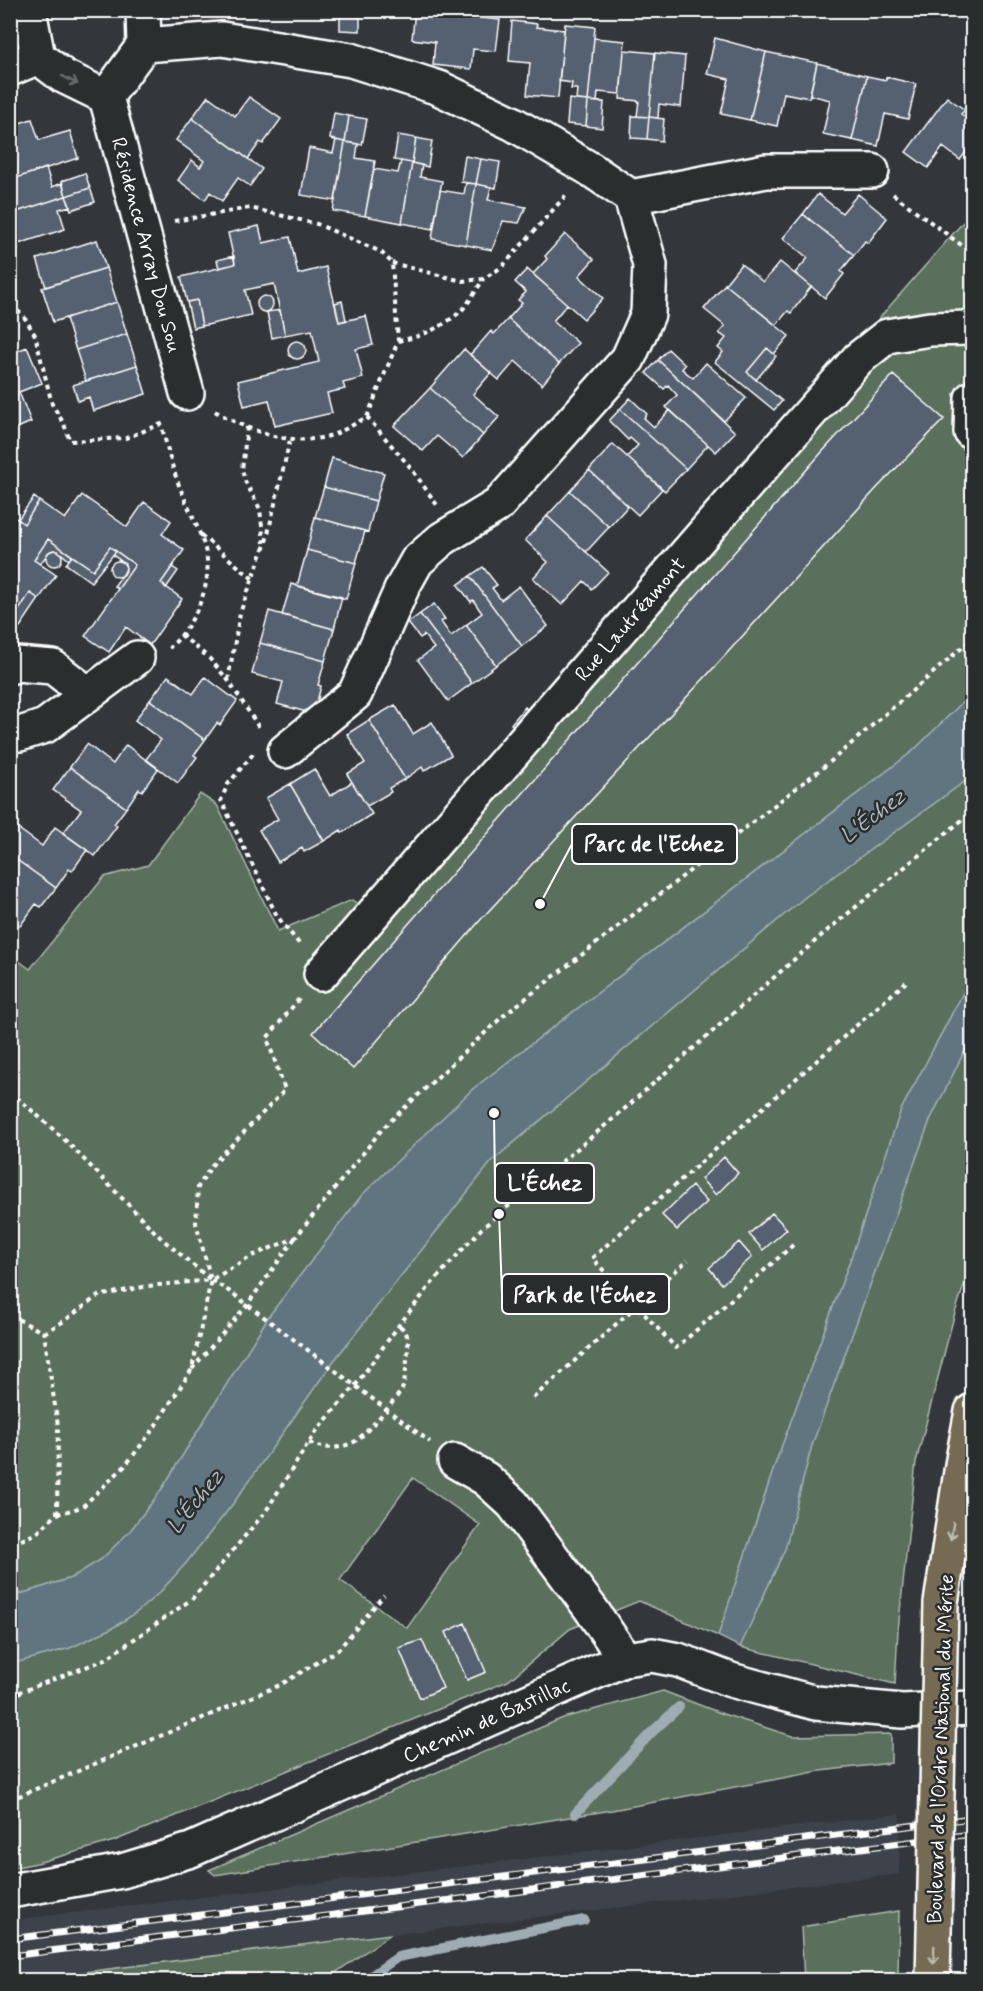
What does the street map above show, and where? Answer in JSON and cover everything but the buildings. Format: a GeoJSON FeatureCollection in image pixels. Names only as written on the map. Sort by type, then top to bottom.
{"type":"FeatureCollection","features":[{"type":"Feature","properties":{"kind":"main road","name":"Boulevard de l'Ordre National du Mérite"},"geometry":{"type":"LineString","coordinates":[[933,1980],[941,1603],[972,1412]]}},
{"type":"Feature","properties":{"kind":"street"},"geometry":{"type":"LineString","coordinates":[[29,10],[24,63],[63,76],[106,97],[144,45],[143,10]]}},
{"type":"Feature","properties":{"kind":"street"},"geometry":{"type":"LineString","coordinates":[[144,45],[222,39],[351,60],[439,88],[512,123],[590,169],[631,197],[650,265],[648,314],[628,359],[498,505],[442,539],[417,561],[403,586],[355,694],[276,745]]}},
{"type":"Feature","properties":{"kind":"street","name":"Résidence Array Dou Sou"},"geometry":{"type":"LineString","coordinates":[[106,97],[187,393]]}},
{"type":"Feature","properties":{"kind":"street"},"geometry":{"type":"LineString","coordinates":[[631,197],[766,171],[872,171]]}},
{"type":"Feature","properties":{"kind":"street","name":"Rue Lautréamont"},"geometry":{"type":"LineString","coordinates":[[321,974],[858,359],[887,336],[930,329],[971,334]]}},
{"type":"Feature","properties":{"kind":"street"},"geometry":{"type":"LineString","coordinates":[[970,432],[972,398]]}},
{"type":"Feature","properties":{"kind":"street"},"geometry":{"type":"LineString","coordinates":[[10,734],[20,734],[45,726],[136,658]]}},
{"type":"Feature","properties":{"kind":"street"},"geometry":{"type":"LineString","coordinates":[[10,667],[16,664],[52,667],[88,694]]}},
{"type":"Feature","properties":{"kind":"street"},"geometry":{"type":"LineString","coordinates":[[455,1461],[486,1479],[513,1504],[625,1659]]}},
{"type":"Feature","properties":{"kind":"street","name":"Chemin de Bastillac"},"geometry":{"type":"LineString","coordinates":[[10,1891],[122,1871],[191,1850],[625,1659],[652,1655],[678,1660],[731,1680],[816,1703],[902,1711],[972,1708]]}},
{"type":"Feature","properties":{"kind":"path"},"geometry":{"type":"LineString","coordinates":[[398,341],[416,338],[434,330],[461,310],[483,279],[502,267],[590,169]]}},
{"type":"Feature","properties":{"kind":"path"},"geometry":{"type":"LineString","coordinates":[[872,171],[884,187],[972,253]]}},
{"type":"Feature","properties":{"kind":"path"},"geometry":{"type":"LineString","coordinates":[[143,226],[250,208],[317,224],[381,252],[392,263],[462,281],[483,279]]}},
{"type":"Feature","properties":{"kind":"path"},"geometry":{"type":"LineString","coordinates":[[187,393],[221,414],[247,426],[290,440],[326,437],[368,417],[398,341],[392,263]]}},
{"type":"Feature","properties":{"kind":"path"},"geometry":{"type":"LineString","coordinates":[[10,305],[23,315],[35,335],[52,404],[64,424],[70,441],[126,438],[161,424],[180,489],[201,536],[209,566],[204,595],[189,627],[170,647],[136,658]]}},
{"type":"Feature","properties":{"kind":"path"},"geometry":{"type":"LineString","coordinates":[[368,417],[411,468],[456,531]]}},
{"type":"Feature","properties":{"kind":"path"},"geometry":{"type":"LineString","coordinates":[[247,426],[242,470],[248,488],[260,509],[264,547]]}},
{"type":"Feature","properties":{"kind":"path"},"geometry":{"type":"LineString","coordinates":[[228,680],[240,613],[264,547],[290,440]]}},
{"type":"Feature","properties":{"kind":"path"},"geometry":{"type":"LineString","coordinates":[[201,536],[253,579]]}},
{"type":"Feature","properties":{"kind":"path"},"geometry":{"type":"LineString","coordinates":[[181,635],[209,658],[276,745],[228,784],[221,800],[277,916],[321,974],[267,1038],[285,1089],[212,1165],[198,1187],[196,1223],[212,1280],[192,1369]]}},
{"type":"Feature","properties":{"kind":"path"},"geometry":{"type":"LineString","coordinates":[[10,1545],[36,1533],[57,1514],[82,1507],[125,1466],[152,1431],[192,1369],[247,1305],[295,1238],[384,1127],[503,1016],[830,762],[972,639]]}},
{"type":"Feature","properties":{"kind":"path"},"geometry":{"type":"LineString","coordinates":[[10,1696],[104,1660],[192,1599],[266,1511],[309,1443],[356,1386],[399,1324],[481,1229],[614,1118],[829,929],[972,812]]}},
{"type":"Feature","properties":{"kind":"path"},"geometry":{"type":"LineString","coordinates":[[794,1245],[676,1348],[592,1258],[906,982]]}},
{"type":"Feature","properties":{"kind":"path"},"geometry":{"type":"LineString","coordinates":[[10,1091],[64,1139],[162,1239],[212,1280],[455,1461]]}},
{"type":"Feature","properties":{"kind":"path"},"geometry":{"type":"LineString","coordinates":[[44,1333],[98,1296],[148,1286],[212,1280],[254,1255],[295,1238]]}},
{"type":"Feature","properties":{"kind":"path"},"geometry":{"type":"LineString","coordinates":[[533,1398],[688,1260]]}},
{"type":"Feature","properties":{"kind":"path"},"geometry":{"type":"LineString","coordinates":[[10,1315],[44,1333]]}},
{"type":"Feature","properties":{"kind":"path"},"geometry":{"type":"LineString","coordinates":[[309,1443],[323,1448],[340,1447],[356,1442],[403,1388],[409,1341],[406,1332],[399,1324]]}},
{"type":"Feature","properties":{"kind":"path"},"geometry":{"type":"LineString","coordinates":[[44,1333],[58,1426],[57,1514]]}},
{"type":"Feature","properties":{"kind":"path"},"geometry":{"type":"LineString","coordinates":[[10,1800],[280,1685],[338,1650],[384,1595]]}},
{"type":"Feature","properties":{"kind":"shaded area"},"geometry":{"type":"Polygon","coordinates":[[[900,1814],[899,1874],[11,1980],[11,1920],[900,1814]]]}},
{"type":"Feature","properties":{"kind":"green space"},"geometry":{"type":"Polygon","coordinates":[[[972,212],[972,693],[913,751],[474,1088],[362,1195],[269,1316],[160,1492],[130,1531],[102,1559],[71,1578],[11,1597],[11,955],[30,969],[104,877],[148,865],[200,794],[217,805],[278,931],[352,900],[364,908],[972,212]]]}},
{"type":"Feature","properties":{"kind":"green space"},"geometry":{"type":"Polygon","coordinates":[[[972,776],[972,976],[901,1110],[851,1258],[776,1462],[718,1636],[639,1601],[570,1629],[508,1681],[114,1841],[11,1868],[10,1664],[70,1648],[114,1627],[137,1612],[160,1592],[232,1505],[332,1363],[492,1161],[805,897],[972,776]],[[413,1478],[340,1580],[407,1628],[480,1525],[413,1478]]]}},
{"type":"Feature","properties":{"kind":"green space"},"geometry":{"type":"Polygon","coordinates":[[[972,1036],[972,1261],[954,1316],[916,1462],[898,1630],[895,1684],[740,1647],[785,1549],[812,1445],[930,1120],[972,1036]]]}},
{"type":"Feature","properties":{"kind":"green space"},"geometry":{"type":"Polygon","coordinates":[[[663,1691],[723,1714],[792,1736],[891,1734],[891,1763],[820,1771],[612,1810],[215,1875],[209,1870],[563,1718],[663,1691]]]}},
{"type":"Feature","properties":{"kind":"green space"},"geometry":{"type":"Polygon","coordinates":[[[899,1911],[898,1980],[804,1980],[801,1927],[899,1911]]]}},
{"type":"Feature","properties":{"kind":"green space"},"geometry":{"type":"Polygon","coordinates":[[[391,1934],[325,1980],[20,1980],[391,1934]]]}},
{"type":"Feature","properties":{"kind":"water"},"geometry":{"type":"Polygon","coordinates":[[[972,693],[972,776],[805,897],[492,1161],[332,1363],[232,1505],[160,1592],[137,1612],[114,1627],[70,1648],[11,1664],[11,1597],[71,1578],[102,1559],[130,1531],[160,1492],[269,1316],[362,1195],[474,1088],[913,751],[972,693]]]}},
{"type":"Feature","properties":{"kind":"water"},"geometry":{"type":"Polygon","coordinates":[[[972,976],[972,1036],[930,1120],[812,1445],[785,1549],[740,1647],[718,1636],[776,1462],[851,1258],[901,1110],[972,976]]]}},
{"type":"Feature","properties":{"kind":"waterway"},"geometry":{"type":"LineString","coordinates":[[575,1814],[651,1733],[679,1707]]}},
{"type":"Feature","properties":{"kind":"waterway"},"geometry":{"type":"LineString","coordinates":[[365,1980],[398,1957],[584,1920]]}},
{"type":"Feature","properties":{"kind":"railway"},"geometry":{"type":"LineString","coordinates":[[10,1939],[972,1818]]}},
{"type":"Feature","properties":{"kind":"railway"},"geometry":{"type":"LineString","coordinates":[[10,1956],[972,1834]]}},
{"type":"Feature","properties":{"kind":"place","name":"Parc de l'Echez"},"geometry":{"type":"Point","coordinates":[540,904]}},
{"type":"Feature","properties":{"kind":"place","name":"L'Échez"},"geometry":{"type":"Point","coordinates":[494,1113]}},
{"type":"Feature","properties":{"kind":"place","name":"Park de l'Échez"},"geometry":{"type":"Point","coordinates":[499,1214]}}]}
